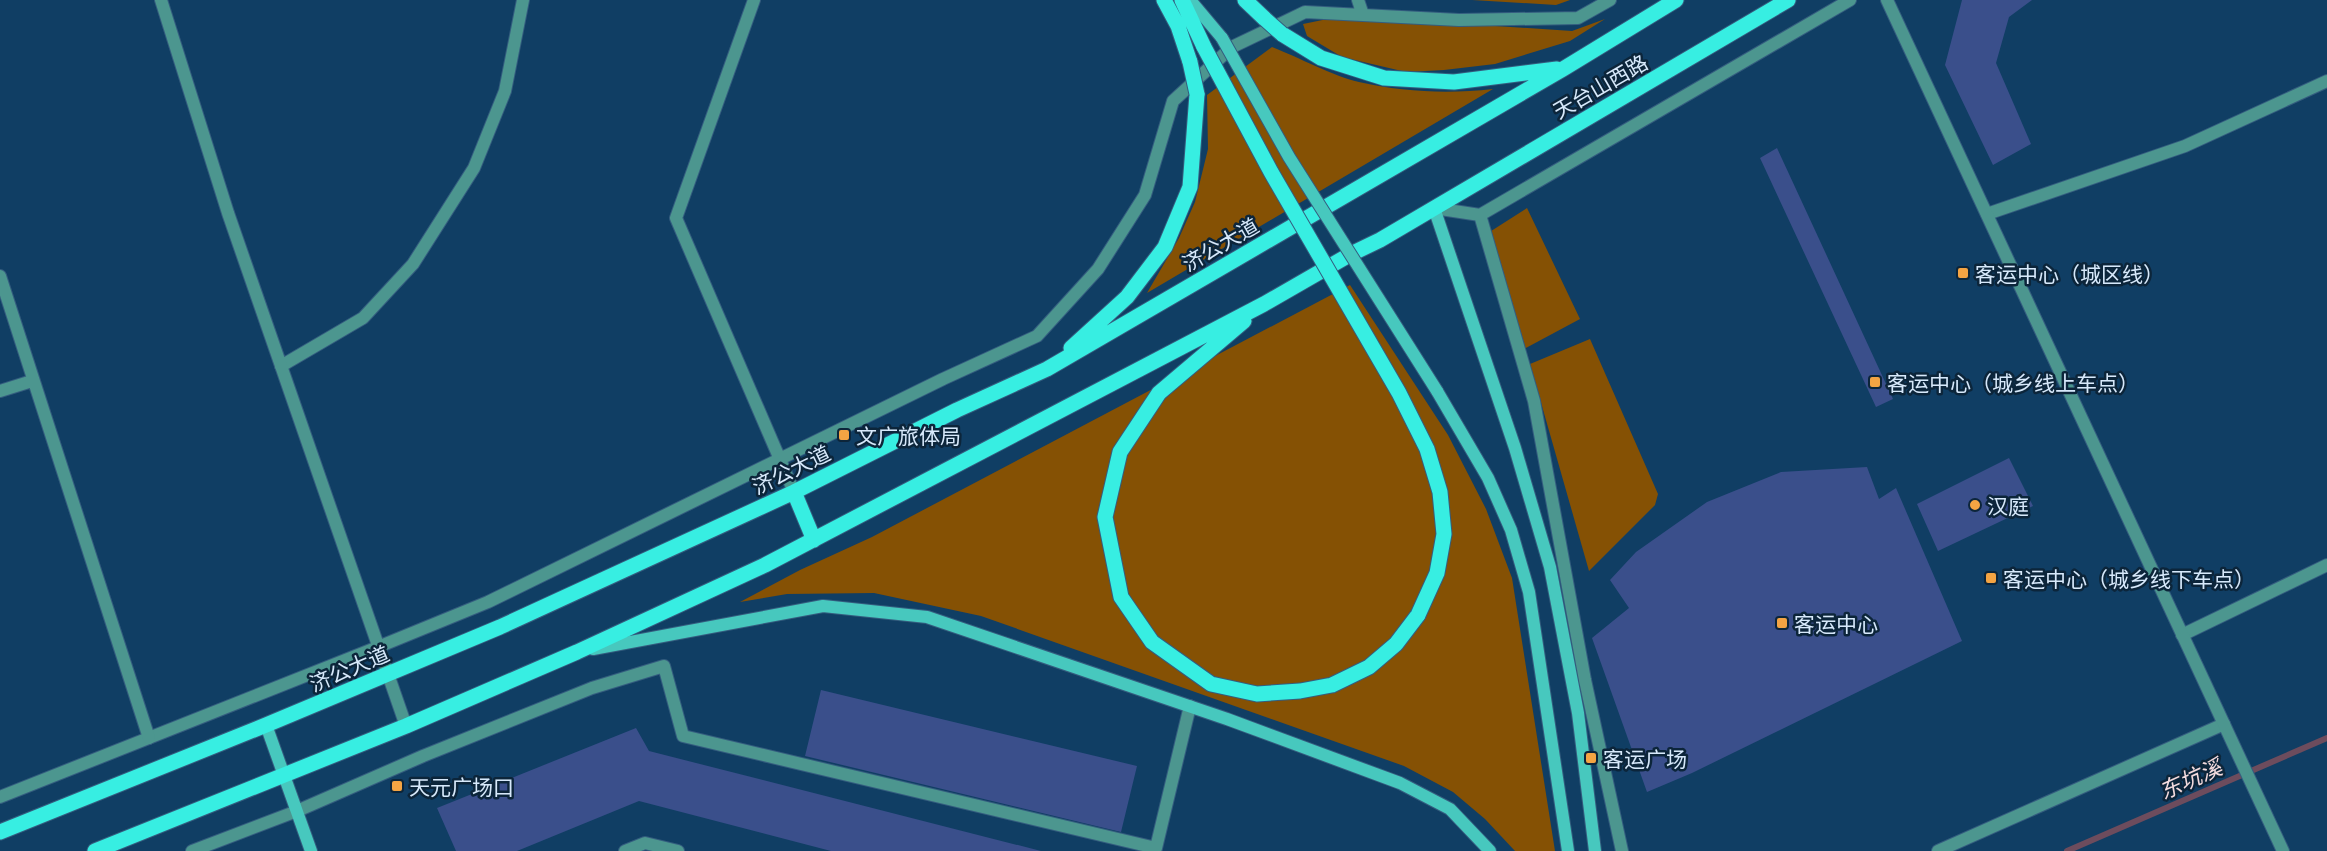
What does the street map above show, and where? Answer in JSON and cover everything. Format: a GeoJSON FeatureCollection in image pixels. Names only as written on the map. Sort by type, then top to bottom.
{"type":"FeatureCollection","features":[{"type":"Feature","properties":{"kind":"main road"},"geometry":{"type":"LineString","coordinates":[[1047,369],[1127,297],[1165,247],[1190,187],[1197,94],[1190,62],[1178,26],[1164,0]]}},
{"type":"Feature","properties":{"kind":"main road"},"geometry":{"type":"LineString","coordinates":[[1182,0],[1204,47],[1271,172],[1399,393],[1427,449],[1440,492],[1444,534],[1437,573],[1418,615],[1396,644],[1369,667],[1332,685],[1300,692],[1257,694],[1211,684],[1152,642],[1121,597],[1105,516],[1120,452],[1159,393],[1264,304]]}},
{"type":"Feature","properties":{"kind":"main road"},"geometry":{"type":"LineString","coordinates":[[1190,0],[1222,38]]}},
{"type":"Feature","properties":{"kind":"main road"},"geometry":{"type":"LineString","coordinates":[[1199,0],[1289,157],[1437,391],[1488,478],[1511,530],[1529,592],[1568,851]]}},
{"type":"Feature","properties":{"kind":"main road"},"geometry":{"type":"LineString","coordinates":[[1245,0],[1282,34],[1321,58],[1383,78],[1454,82],[1563,69]]}},
{"type":"Feature","properties":{"kind":"main road","name":"天台山西路"},"geometry":{"type":"LineString","coordinates":[[1563,69],[1676,0]]}},
{"type":"Feature","properties":{"kind":"main road","name":"天台山西路"},"geometry":{"type":"LineString","coordinates":[[1434,208],[1788,0]]}},
{"type":"Feature","properties":{"kind":"main road","name":"济公大道"},"geometry":{"type":"LineString","coordinates":[[0,832],[266,725],[500,627],[794,492],[957,410],[1047,369],[1563,69]]}},
{"type":"Feature","properties":{"kind":"main road"},"geometry":{"type":"LineString","coordinates":[[95,851],[285,777],[406,726],[577,652],[765,565],[1264,304],[1434,208],[1515,448],[1550,567],[1578,713],[1595,851]]}},
{"type":"Feature","properties":{"kind":"main road"},"geometry":{"type":"LineString","coordinates":[[794,492],[814,540]]}},
{"type":"Feature","properties":{"kind":"main road"},"geometry":{"type":"LineString","coordinates":[[577,652],[823,606],[927,617],[1190,706],[1400,783],[1450,809],[1490,851]]}},
{"type":"Feature","properties":{"kind":"main road"},"geometry":{"type":"LineString","coordinates":[[266,725],[311,851]]}},
{"type":"Feature","properties":{"kind":"street"},"geometry":{"type":"LineString","coordinates":[[161,0],[228,213],[406,726]]}},
{"type":"Feature","properties":{"kind":"street"},"geometry":{"type":"LineString","coordinates":[[281,366],[363,318],[413,264],[474,168],[505,91],[524,0]]}},
{"type":"Feature","properties":{"kind":"street"},"geometry":{"type":"LineString","coordinates":[[754,0],[676,218],[794,492]]}},
{"type":"Feature","properties":{"kind":"street"},"geometry":{"type":"LineString","coordinates":[[1358,0],[1363,15]]}},
{"type":"Feature","properties":{"kind":"street"},"geometry":{"type":"LineString","coordinates":[[0,797],[488,602],[943,379],[1037,336],[1098,269],[1145,195],[1173,101],[1232,47],[1305,12],[1459,20],[1578,18],[1610,0]]}},
{"type":"Feature","properties":{"kind":"street"},"geometry":{"type":"LineString","coordinates":[[1434,208],[1480,216],[1850,0]]}},
{"type":"Feature","properties":{"kind":"street"},"geometry":{"type":"LineString","coordinates":[[1887,0],[2283,851]]}},
{"type":"Feature","properties":{"kind":"street"},"geometry":{"type":"LineString","coordinates":[[1987,214],[2185,146],[2327,81]]}},
{"type":"Feature","properties":{"kind":"street"},"geometry":{"type":"LineString","coordinates":[[1480,216],[1534,401],[1585,680],[1622,851]]}},
{"type":"Feature","properties":{"kind":"street"},"geometry":{"type":"LineString","coordinates":[[0,276],[149,738]]}},
{"type":"Feature","properties":{"kind":"street"},"geometry":{"type":"LineString","coordinates":[[0,391],[32,381]]}},
{"type":"Feature","properties":{"kind":"street"},"geometry":{"type":"LineString","coordinates":[[2182,635],[2327,565]]}},
{"type":"Feature","properties":{"kind":"street"},"geometry":{"type":"LineString","coordinates":[[192,851],[297,811],[423,756],[592,688],[664,666],[682,736],[1157,849],[1190,706]]}},
{"type":"Feature","properties":{"kind":"street"},"geometry":{"type":"LineString","coordinates":[[1938,851],[2224,724]]}},
{"type":"Feature","properties":{"kind":"street"},"geometry":{"type":"LineString","coordinates":[[625,851],[645,843],[678,851]]}},
{"type":"Feature","properties":{"kind":"shaded area"},"geometry":{"type":"Polygon","coordinates":[[[1472,0],[1570,0],[1556,5],[1472,0]]]}},
{"type":"Feature","properties":{"kind":"shaded area"},"geometry":{"type":"Polygon","coordinates":[[[1342,16],[1572,31],[1605,19],[1570,41],[1495,64],[1406,72],[1342,57],[1307,36],[1303,24],[1342,16]]]}},
{"type":"Feature","properties":{"kind":"shaded area"},"geometry":{"type":"Polygon","coordinates":[[[1272,47],[1359,82],[1426,91],[1493,89],[1147,293],[1179,238],[1195,202],[1208,149],[1207,95],[1272,47]]]}},
{"type":"Feature","properties":{"kind":"shaded area"},"geometry":{"type":"Polygon","coordinates":[[[1527,208],[1580,319],[1524,349],[1488,233],[1527,208]]]}},
{"type":"Feature","properties":{"kind":"shaded area"},"geometry":{"type":"Polygon","coordinates":[[[1350,285],[1448,435],[1486,509],[1512,578],[1555,851],[1515,851],[1485,819],[1453,792],[1404,766],[981,616],[874,593],[787,594],[740,602],[800,570],[872,537],[1350,285]]]}},
{"type":"Feature","properties":{"kind":"shaded area"},"geometry":{"type":"Polygon","coordinates":[[[1590,339],[1658,494],[1655,505],[1589,571],[1530,364],[1590,339]]]}},
{"type":"Feature","properties":{"kind":"building"},"geometry":{"type":"Polygon","coordinates":[[[1962,0],[2032,0],[2009,17],[1996,63],[2031,144],[1993,165],[1945,65],[1962,0]]]}},
{"type":"Feature","properties":{"kind":"building"},"geometry":{"type":"Polygon","coordinates":[[[1777,148],[1893,399],[1876,407],[1760,158],[1777,148]]]}},
{"type":"Feature","properties":{"kind":"building","name":"汉庭"},"geometry":{"type":"Polygon","coordinates":[[[2009,458],[2033,506],[1938,551],[1917,504],[2009,458]]]}},
{"type":"Feature","properties":{"kind":"building","name":"客运中心"},"geometry":{"type":"Polygon","coordinates":[[[1867,467],[1879,499],[1896,488],[1962,641],[1692,773],[1647,792],[1592,638],[1629,608],[1610,580],[1636,552],[1707,502],[1781,472],[1867,467]]]}},
{"type":"Feature","properties":{"kind":"building"},"geometry":{"type":"Polygon","coordinates":[[[821,690],[1137,766],[1121,832],[805,756],[821,690]]]}},
{"type":"Feature","properties":{"kind":"building"},"geometry":{"type":"Polygon","coordinates":[[[636,728],[649,751],[1041,851],[831,851],[639,801],[517,851],[456,851],[437,808],[636,728]]]}},
{"type":"Feature","properties":{"kind":"waterway","name":"东坑溪"},"geometry":{"type":"LineString","coordinates":[[2067,851],[2327,738]]}},
{"type":"Feature","properties":{"kind":"place","name":"客运中心（城区线）"},"geometry":{"type":"Point","coordinates":[1963,273]}},
{"type":"Feature","properties":{"kind":"place","name":"客运中心（城乡线上车点）"},"geometry":{"type":"Point","coordinates":[1875,382]}},
{"type":"Feature","properties":{"kind":"place","name":"文广旅体局"},"geometry":{"type":"Point","coordinates":[844,435]}},
{"type":"Feature","properties":{"kind":"place","name":"汉庭"},"geometry":{"type":"Point","coordinates":[1975,505]}},
{"type":"Feature","properties":{"kind":"place","name":"客运中心（城乡线下车点）"},"geometry":{"type":"Point","coordinates":[1991,578]}},
{"type":"Feature","properties":{"kind":"place","name":"客运中心"},"geometry":{"type":"Point","coordinates":[1782,623]}},
{"type":"Feature","properties":{"kind":"place","name":"客运广场"},"geometry":{"type":"Point","coordinates":[1591,758]}},
{"type":"Feature","properties":{"kind":"place","name":"天元广场口"},"geometry":{"type":"Point","coordinates":[397,786]}}]}
